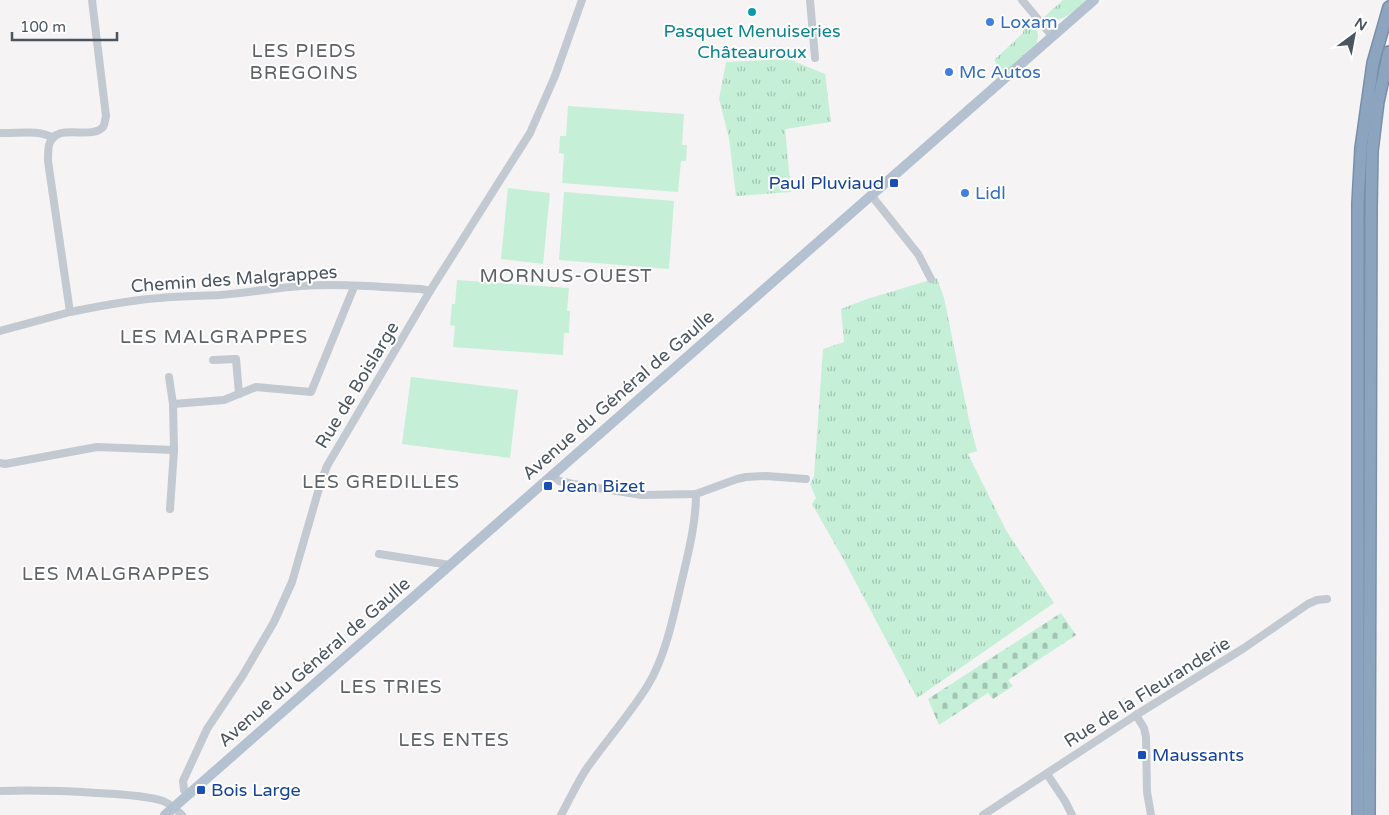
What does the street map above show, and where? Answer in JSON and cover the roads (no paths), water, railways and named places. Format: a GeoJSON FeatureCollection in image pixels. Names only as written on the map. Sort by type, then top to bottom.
{"type":"FeatureCollection","features":[{"type":"Feature","properties":{"kind":"highway"},"geometry":{"type":"LineString","coordinates":[[1358,815],[1358,203],[1361,148],[1370,81],[1373,63],[1389,6]]}},
{"type":"Feature","properties":{"kind":"highway"},"geometry":{"type":"LineString","coordinates":[[1369,815],[1372,151],[1378,102],[1389,52]]}},
{"type":"Feature","properties":{"kind":"main road","name":"Avenue du Général de Gaulle"},"geometry":{"type":"LineString","coordinates":[[165,815],[1094,0]]}},
{"type":"Feature","properties":{"kind":"street"},"geometry":{"type":"LineString","coordinates":[[70,312],[48,161],[49,145],[53,138],[63,132],[94,131],[101,129],[104,125],[106,116],[92,0]]}},
{"type":"Feature","properties":{"kind":"street","name":"Rue de Boislarge"},"geometry":{"type":"LineString","coordinates":[[187,794],[184,790],[183,781],[207,729],[262,644],[292,582],[320,485],[328,466],[430,291],[530,133],[556,76],[582,0]]}},
{"type":"Feature","properties":{"kind":"street"},"geometry":{"type":"LineString","coordinates":[[810,0],[815,58]]}},
{"type":"Feature","properties":{"kind":"street"},"geometry":{"type":"LineString","coordinates":[[1022,0],[1052,36]]}},
{"type":"Feature","properties":{"kind":"street"},"geometry":{"type":"LineString","coordinates":[[0,133],[39,132],[53,138]]}},
{"type":"Feature","properties":{"kind":"street"},"geometry":{"type":"LineString","coordinates":[[871,195],[918,254],[931,279]]}},
{"type":"Feature","properties":{"kind":"street","name":"Chemin des Malgrappes"},"geometry":{"type":"LineString","coordinates":[[0,332],[70,312],[109,304],[162,297],[222,295],[320,285],[422,289],[430,291]]}},
{"type":"Feature","properties":{"kind":"street"},"geometry":{"type":"LineString","coordinates":[[173,404],[224,400],[256,387],[311,392],[354,286]]}},
{"type":"Feature","properties":{"kind":"street"},"geometry":{"type":"LineString","coordinates":[[213,360],[236,359],[239,394]]}},
{"type":"Feature","properties":{"kind":"street"},"geometry":{"type":"LineString","coordinates":[[169,377],[173,404],[174,450],[170,510]]}},
{"type":"Feature","properties":{"kind":"street"},"geometry":{"type":"LineString","coordinates":[[0,463],[5,464],[97,447],[174,450]]}},
{"type":"Feature","properties":{"kind":"street"},"geometry":{"type":"LineString","coordinates":[[552,475],[559,481],[632,494],[696,494],[746,477],[806,478]]}},
{"type":"Feature","properties":{"kind":"street"},"geometry":{"type":"LineString","coordinates":[[561,815],[585,771],[649,684],[657,668],[665,645],[692,539],[696,494]]}},
{"type":"Feature","properties":{"kind":"street"},"geometry":{"type":"LineString","coordinates":[[380,554],[450,564]]}},
{"type":"Feature","properties":{"kind":"street","name":"Rue de la Fleuranderie"},"geometry":{"type":"LineString","coordinates":[[983,815],[1136,715],[1244,648],[1308,604],[1317,600],[1328,599]]}},
{"type":"Feature","properties":{"kind":"street"},"geometry":{"type":"LineString","coordinates":[[1136,715],[1144,728],[1146,737],[1147,792],[1151,815]]}},
{"type":"Feature","properties":{"kind":"street"},"geometry":{"type":"LineString","coordinates":[[1047,774],[1072,815]]}},
{"type":"Feature","properties":{"kind":"street"},"geometry":{"type":"LineString","coordinates":[[0,791],[29,790],[117,794],[155,799],[174,807],[182,815]]}},
{"type":"Feature","properties":{"kind":"place","name":"Pasquet Menuiseries Châteauroux"},"geometry":{"type":"Point","coordinates":[752,12]}},
{"type":"Feature","properties":{"kind":"place","name":"Loxam"},"geometry":{"type":"Point","coordinates":[990,22]}},
{"type":"Feature","properties":{"kind":"place","name":"Mc Autos"},"geometry":{"type":"Point","coordinates":[949,72]}},
{"type":"Feature","properties":{"kind":"place","name":"Paul Pluviaud"},"geometry":{"type":"Point","coordinates":[894,183]}},
{"type":"Feature","properties":{"kind":"place","name":"Lidl"},"geometry":{"type":"Point","coordinates":[965,193]}},
{"type":"Feature","properties":{"kind":"place","name":"Jean Bizet"},"geometry":{"type":"Point","coordinates":[548,486]}},
{"type":"Feature","properties":{"kind":"place","name":"Maussants"},"geometry":{"type":"Point","coordinates":[1142,755]}},
{"type":"Feature","properties":{"kind":"place","name":"Bois Large"},"geometry":{"type":"Point","coordinates":[201,790]}},
{"type":"Feature","properties":{"kind":"district","name":"LES PIEDS BREGOINS"},"geometry":{"type":"Point","coordinates":[304,62]}},
{"type":"Feature","properties":{"kind":"district","name":"MORNUS-OUEST"},"geometry":{"type":"Point","coordinates":[566,276]}},
{"type":"Feature","properties":{"kind":"district","name":"LES MALGRAPPES"},"geometry":{"type":"Point","coordinates":[214,337]}},
{"type":"Feature","properties":{"kind":"district","name":"LES GREDILLES"},"geometry":{"type":"Point","coordinates":[381,482]}},
{"type":"Feature","properties":{"kind":"district","name":"LES MALGRAPPES"},"geometry":{"type":"Point","coordinates":[116,574]}},
{"type":"Feature","properties":{"kind":"district","name":"LES TRIES"},"geometry":{"type":"Point","coordinates":[391,687]}},
{"type":"Feature","properties":{"kind":"district","name":"LES ENTES"},"geometry":{"type":"Point","coordinates":[454,740]}}]}
